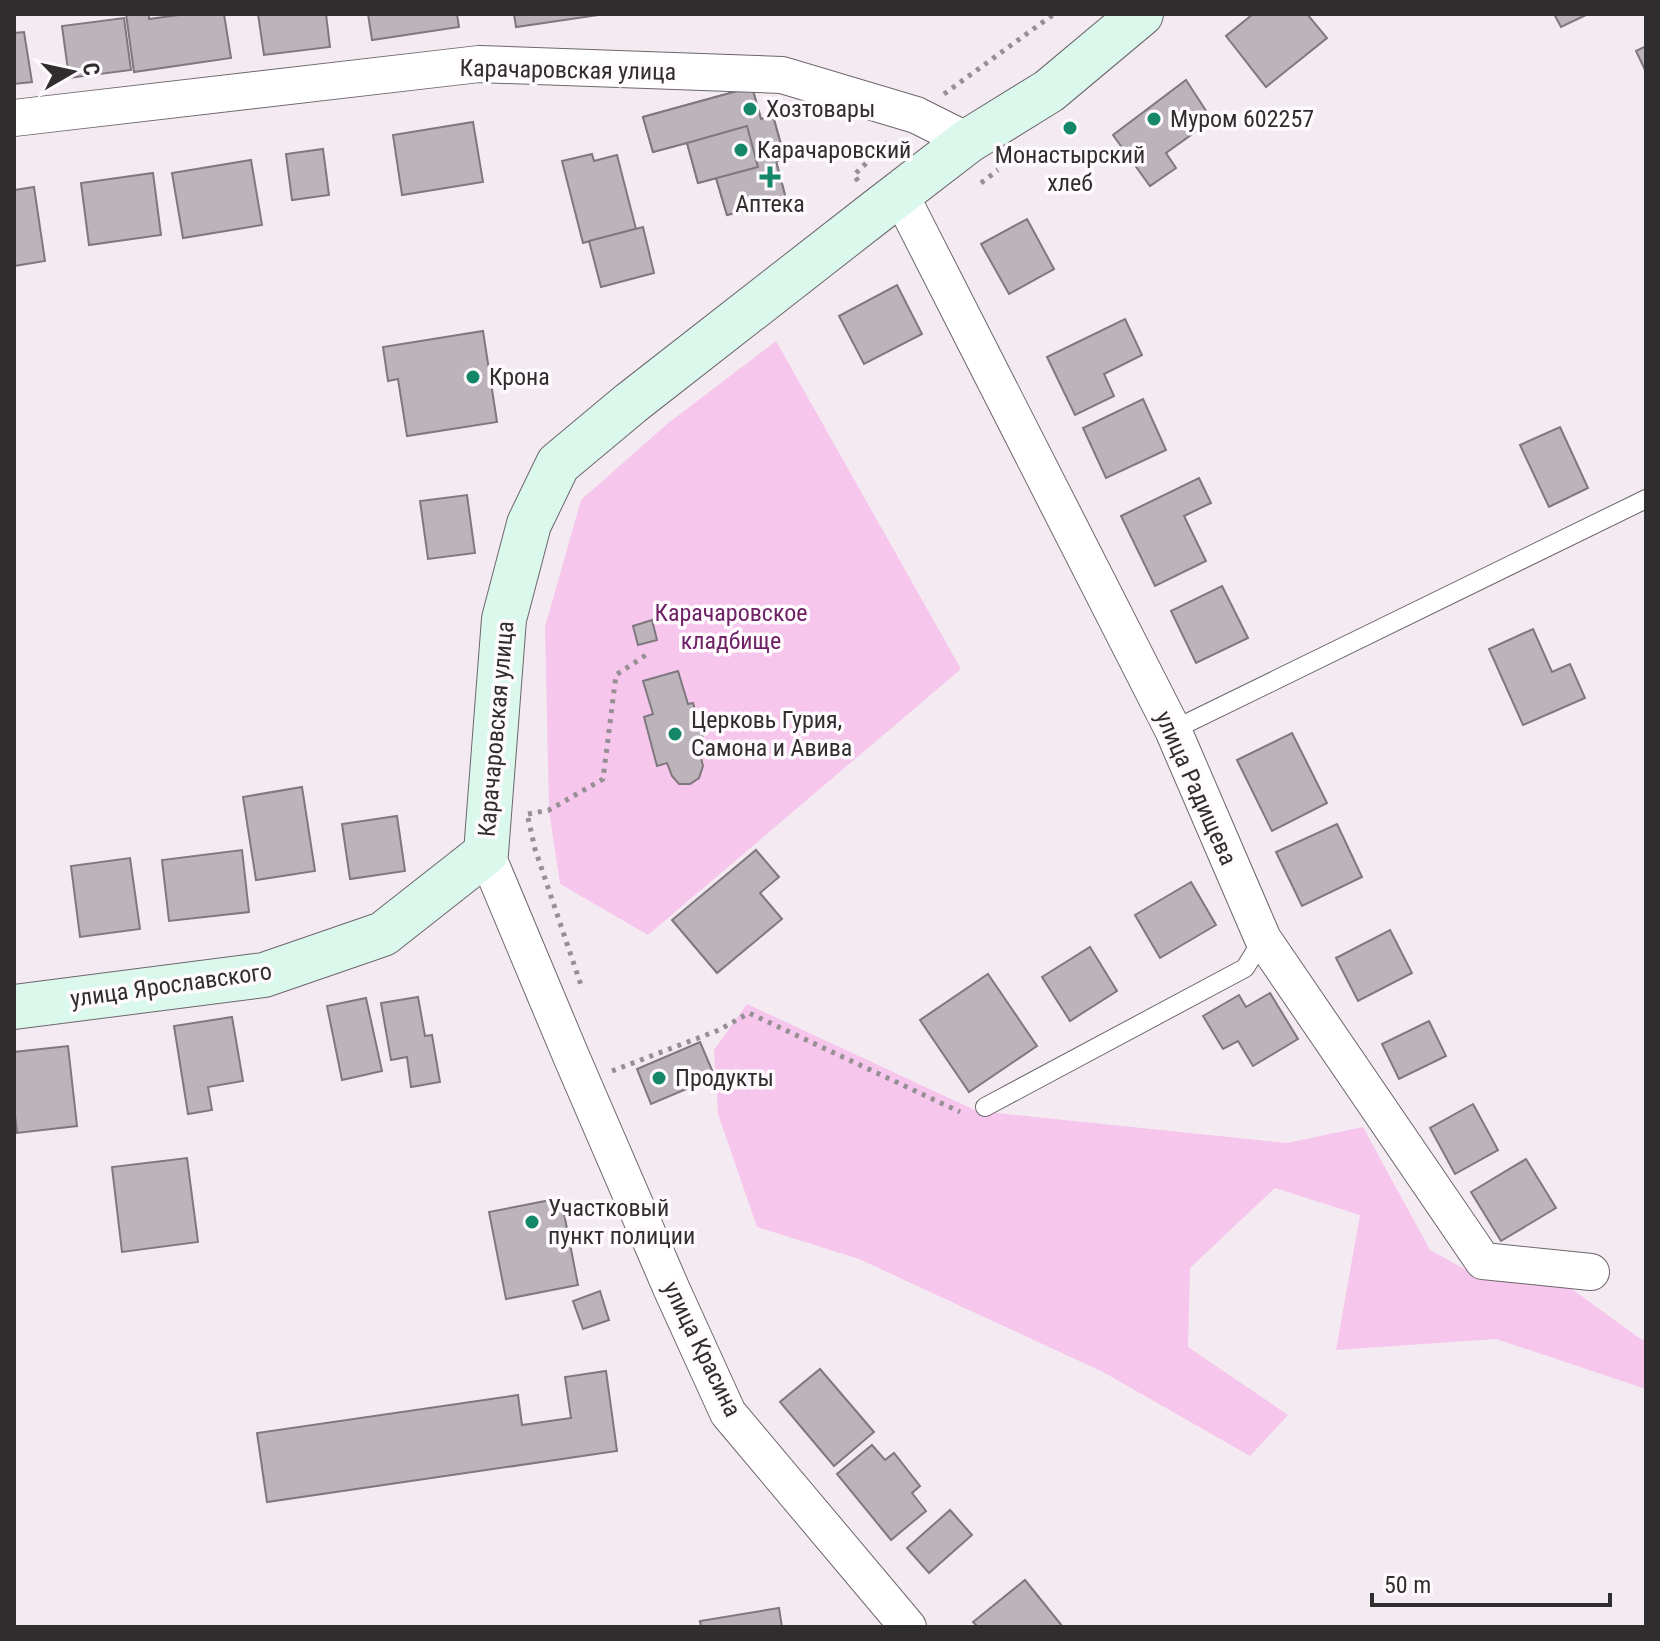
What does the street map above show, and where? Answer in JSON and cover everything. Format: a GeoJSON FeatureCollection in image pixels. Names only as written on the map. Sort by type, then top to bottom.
{"type":"FeatureCollection","features":[{"type":"Feature","properties":{"kind":"street","name":"Карачаровская улица"},"geometry":{"type":"LineString","coordinates":[[486,853],[504,619],[529,524],[558,464],[631,403],[968,141],[1049,91],[1141,14]]}},
{"type":"Feature","properties":{"kind":"street","name":"Карачаровская улица"},"geometry":{"type":"LineString","coordinates":[[14,118],[479,64],[782,75],[916,115],[968,141]]}},
{"type":"Feature","properties":{"kind":"street","name":"улица Радищева"},"geometry":{"type":"LineString","coordinates":[[900,194],[1173,730],[1263,939],[1483,1261],[1591,1272]]}},
{"type":"Feature","properties":{"kind":"street","name":"улица Ярославского"},"geometry":{"type":"LineString","coordinates":[[14,1007],[264,975],[383,934],[486,853]]}},
{"type":"Feature","properties":{"kind":"street","name":"улица Красина"},"geometry":{"type":"LineString","coordinates":[[486,853],[672,1290],[728,1413],[908,1627]]}},
{"type":"Feature","properties":{"kind":"lane"},"geometry":{"type":"LineString","coordinates":[[1173,730],[1646,499]]}},
{"type":"Feature","properties":{"kind":"lane"},"geometry":{"type":"LineString","coordinates":[[985,1107],[1245,968],[1263,939]]}},
{"type":"Feature","properties":{"kind":"path"},"geometry":{"type":"LineString","coordinates":[[978,185],[1003,167]]}},
{"type":"Feature","properties":{"kind":"path"},"geometry":{"type":"LineString","coordinates":[[528,814],[549,810],[603,779],[616,675],[649,653]]}},
{"type":"Feature","properties":{"kind":"path"},"geometry":{"type":"LineString","coordinates":[[527,802],[535,849],[585,997]]}},
{"type":"Feature","properties":{"kind":"path"},"geometry":{"type":"LineString","coordinates":[[611,1071],[719,1030],[749,1013],[964,1113],[985,1107]]}},
{"type":"Feature","properties":{"kind":"green space","name":"Карачаровское кладбище"},"geometry":{"type":"Polygon","coordinates":[[[776,341],[961,669],[648,935],[560,884],[549,810],[545,627],[581,500],[667,424],[776,341]]]}},
{"type":"Feature","properties":{"kind":"green space"},"geometry":{"type":"Polygon","coordinates":[[[747,1004],[977,1111],[1287,1143],[1363,1127],[1430,1250],[1474,1274],[1569,1287],[1642,1340],[1646,1338],[1646,1389],[1496,1339],[1336,1350],[1360,1215],[1275,1188],[1190,1268],[1188,1347],[1288,1415],[1250,1456],[1103,1372],[859,1259],[757,1227],[718,1114],[714,1050],[747,1004]]]}},
{"type":"Feature","properties":{"kind":"building"},"geometry":{"type":"Polygon","coordinates":[[[126,14],[149,14],[149,19],[186,14],[224,14],[231,58],[134,72],[126,14]]]}},
{"type":"Feature","properties":{"kind":"building"},"geometry":{"type":"Polygon","coordinates":[[[258,14],[326,14],[330,47],[264,55],[258,14]]]}},
{"type":"Feature","properties":{"kind":"building"},"geometry":{"type":"Polygon","coordinates":[[[368,14],[457,14],[459,27],[372,40],[368,14]]]}},
{"type":"Feature","properties":{"kind":"building"},"geometry":{"type":"Polygon","coordinates":[[[514,14],[599,14],[599,15],[516,27],[514,14]]]}},
{"type":"Feature","properties":{"kind":"building"},"geometry":{"type":"Polygon","coordinates":[[[1253,14],[1307,14],[1327,38],[1266,87],[1226,36],[1253,14]]]}},
{"type":"Feature","properties":{"kind":"building"},"geometry":{"type":"Polygon","coordinates":[[[1554,14],[1588,14],[1561,27],[1554,14]]]}},
{"type":"Feature","properties":{"kind":"building"},"geometry":{"type":"Polygon","coordinates":[[[124,18],[131,70],[69,78],[62,26],[124,18]]]}},
{"type":"Feature","properties":{"kind":"building"},"geometry":{"type":"Polygon","coordinates":[[[24,32],[32,82],[14,84],[14,33],[24,32]]]}},
{"type":"Feature","properties":{"kind":"building"},"geometry":{"type":"Polygon","coordinates":[[[1646,46],[1646,72],[1636,51],[1646,46]]]}},
{"type":"Feature","properties":{"kind":"building"},"geometry":{"type":"Polygon","coordinates":[[[1186,80],[1212,120],[1166,153],[1176,168],[1150,186],[1113,135],[1186,80]]]}},
{"type":"Feature","properties":{"kind":"building"},"geometry":{"type":"Polygon","coordinates":[[[752,87],[761,119],[773,116],[785,159],[776,161],[786,199],[727,215],[716,178],[758,167],[747,126],[653,152],[643,117],[752,87]]]}},
{"type":"Feature","properties":{"kind":"building"},"geometry":{"type":"Polygon","coordinates":[[[752,87],[761,119],[773,116],[785,159],[776,161],[786,199],[727,215],[716,178],[698,183],[687,143],[653,152],[643,117],[752,87]]]}},
{"type":"Feature","properties":{"kind":"building","name":"Монастырский хлеб"},"geometry":{"type":"Polygon","coordinates":[[[1071,121],[1076,127],[1068,134],[1063,129],[1071,121]]]}},
{"type":"Feature","properties":{"kind":"building"},"geometry":{"type":"Polygon","coordinates":[[[473,122],[483,182],[402,195],[393,135],[473,122]]]}},
{"type":"Feature","properties":{"kind":"building"},"geometry":{"type":"Polygon","coordinates":[[[747,126],[758,167],[698,183],[687,143],[747,126]]]}},
{"type":"Feature","properties":{"kind":"building"},"geometry":{"type":"Polygon","coordinates":[[[323,149],[329,195],[292,200],[286,154],[323,149]]]}},
{"type":"Feature","properties":{"kind":"building"},"geometry":{"type":"Polygon","coordinates":[[[592,154],[594,161],[617,155],[636,229],[583,243],[562,161],[592,154]]]}},
{"type":"Feature","properties":{"kind":"building"},"geometry":{"type":"Polygon","coordinates":[[[251,160],[262,225],[183,238],[172,173],[251,160]]]}},
{"type":"Feature","properties":{"kind":"building"},"geometry":{"type":"Polygon","coordinates":[[[153,173],[161,235],[89,245],[81,183],[153,173]]]}},
{"type":"Feature","properties":{"kind":"building"},"geometry":{"type":"Polygon","coordinates":[[[34,187],[45,261],[14,266],[14,190],[34,187]]]}},
{"type":"Feature","properties":{"kind":"building"},"geometry":{"type":"Polygon","coordinates":[[[1027,219],[1054,269],[1009,294],[981,244],[1027,219]]]}},
{"type":"Feature","properties":{"kind":"building"},"geometry":{"type":"Polygon","coordinates":[[[643,227],[654,273],[601,287],[589,241],[643,227]]]}},
{"type":"Feature","properties":{"kind":"building"},"geometry":{"type":"Polygon","coordinates":[[[897,285],[922,334],[864,364],[839,316],[897,285]]]}},
{"type":"Feature","properties":{"kind":"building"},"geometry":{"type":"Polygon","coordinates":[[[1125,319],[1142,355],[1104,374],[1114,396],[1075,415],[1047,357],[1125,319]]]}},
{"type":"Feature","properties":{"kind":"building"},"geometry":{"type":"Polygon","coordinates":[[[483,331],[497,422],[407,436],[398,379],[388,381],[383,347],[483,331]]]}},
{"type":"Feature","properties":{"kind":"building"},"geometry":{"type":"Polygon","coordinates":[[[1143,399],[1166,450],[1106,478],[1083,428],[1143,399]]]}},
{"type":"Feature","properties":{"kind":"building"},"geometry":{"type":"Polygon","coordinates":[[[1560,427],[1588,488],[1549,507],[1520,445],[1560,427]]]}},
{"type":"Feature","properties":{"kind":"building"},"geometry":{"type":"Polygon","coordinates":[[[1199,478],[1211,503],[1184,516],[1206,561],[1155,586],[1121,516],[1199,478]]]}},
{"type":"Feature","properties":{"kind":"building"},"geometry":{"type":"Polygon","coordinates":[[[467,495],[475,553],[428,559],[420,501],[467,495]]]}},
{"type":"Feature","properties":{"kind":"building"},"geometry":{"type":"Polygon","coordinates":[[[1222,586],[1248,638],[1196,663],[1171,611],[1222,586]]]}},
{"type":"Feature","properties":{"kind":"building"},"geometry":{"type":"Polygon","coordinates":[[[652,620],[657,640],[638,645],[633,626],[652,620]]]}},
{"type":"Feature","properties":{"kind":"building"},"geometry":{"type":"Polygon","coordinates":[[[1533,629],[1552,672],[1570,664],[1585,698],[1523,725],[1489,649],[1533,629]]]}},
{"type":"Feature","properties":{"kind":"building","name":"Церковь Гурия, Самона и Авива"},"geometry":{"type":"Polygon","coordinates":[[[678,671],[688,704],[693,703],[707,752],[700,754],[703,766],[699,778],[690,784],[679,784],[667,763],[657,766],[644,717],[653,714],[643,681],[678,671]]]}},
{"type":"Feature","properties":{"kind":"building"},"geometry":{"type":"Polygon","coordinates":[[[1292,733],[1327,803],[1272,831],[1237,760],[1292,733]]]}},
{"type":"Feature","properties":{"kind":"building"},"geometry":{"type":"Polygon","coordinates":[[[302,787],[315,871],[256,880],[243,797],[302,787]]]}},
{"type":"Feature","properties":{"kind":"building"},"geometry":{"type":"Polygon","coordinates":[[[397,816],[405,871],[350,879],[342,824],[397,816]]]}},
{"type":"Feature","properties":{"kind":"building"},"geometry":{"type":"Polygon","coordinates":[[[1337,824],[1362,877],[1302,906],[1276,852],[1337,824]]]}},
{"type":"Feature","properties":{"kind":"building"},"geometry":{"type":"Polygon","coordinates":[[[242,850],[249,912],[169,921],[162,860],[242,850]]]}},
{"type":"Feature","properties":{"kind":"building"},"geometry":{"type":"Polygon","coordinates":[[[756,850],[779,877],[760,893],[782,919],[717,973],[672,920],[756,850]]]}},
{"type":"Feature","properties":{"kind":"building"},"geometry":{"type":"Polygon","coordinates":[[[130,858],[140,929],[80,937],[71,866],[130,858]]]}},
{"type":"Feature","properties":{"kind":"building"},"geometry":{"type":"Polygon","coordinates":[[[1191,882],[1216,925],[1160,958],[1135,915],[1191,882]]]}},
{"type":"Feature","properties":{"kind":"building"},"geometry":{"type":"Polygon","coordinates":[[[1390,930],[1412,973],[1358,1001],[1336,958],[1390,930]]]}},
{"type":"Feature","properties":{"kind":"building"},"geometry":{"type":"Polygon","coordinates":[[[1090,947],[1117,991],[1070,1021],[1042,977],[1090,947]]]}},
{"type":"Feature","properties":{"kind":"building"},"geometry":{"type":"Polygon","coordinates":[[[988,974],[1037,1046],[969,1092],[920,1020],[988,974]]]}},
{"type":"Feature","properties":{"kind":"building"},"geometry":{"type":"Polygon","coordinates":[[[1270,993],[1298,1039],[1253,1066],[1238,1041],[1223,1049],[1203,1016],[1239,995],[1246,1007],[1270,993]]]}},
{"type":"Feature","properties":{"kind":"building"},"geometry":{"type":"Polygon","coordinates":[[[418,997],[425,1036],[432,1035],[440,1082],[411,1087],[407,1057],[391,1060],[381,1003],[418,997]]]}},
{"type":"Feature","properties":{"kind":"building"},"geometry":{"type":"Polygon","coordinates":[[[366,998],[382,1071],[342,1080],[327,1006],[366,998]]]}},
{"type":"Feature","properties":{"kind":"building"},"geometry":{"type":"Polygon","coordinates":[[[232,1017],[243,1081],[208,1087],[212,1110],[188,1114],[174,1026],[232,1017]]]}},
{"type":"Feature","properties":{"kind":"building"},"geometry":{"type":"Polygon","coordinates":[[[1429,1021],[1446,1056],[1399,1079],[1382,1044],[1429,1021]]]}},
{"type":"Feature","properties":{"kind":"building"},"geometry":{"type":"Polygon","coordinates":[[[700,1042],[715,1077],[651,1104],[637,1069],[700,1042]]]}},
{"type":"Feature","properties":{"kind":"building"},"geometry":{"type":"Polygon","coordinates":[[[68,1046],[77,1126],[17,1133],[14,1052],[68,1046]]]}},
{"type":"Feature","properties":{"kind":"building"},"geometry":{"type":"Polygon","coordinates":[[[1473,1104],[1498,1150],[1455,1174],[1430,1128],[1473,1104]]]}},
{"type":"Feature","properties":{"kind":"building"},"geometry":{"type":"Polygon","coordinates":[[[187,1158],[198,1242],[122,1252],[112,1167],[187,1158]]]}},
{"type":"Feature","properties":{"kind":"building"},"geometry":{"type":"Polygon","coordinates":[[[1526,1159],[1556,1208],[1501,1241],[1471,1192],[1526,1159]]]}},
{"type":"Feature","properties":{"kind":"building"},"geometry":{"type":"Polygon","coordinates":[[[561,1198],[578,1285],[506,1299],[489,1212],[561,1198]]]}},
{"type":"Feature","properties":{"kind":"building"},"geometry":{"type":"Polygon","coordinates":[[[600,1291],[609,1320],[583,1329],[573,1301],[600,1291]]]}},
{"type":"Feature","properties":{"kind":"building"},"geometry":{"type":"Polygon","coordinates":[[[820,1369],[874,1432],[834,1466],[780,1402],[820,1369]]]}},
{"type":"Feature","properties":{"kind":"building"},"geometry":{"type":"Polygon","coordinates":[[[606,1371],[617,1451],[267,1502],[257,1433],[518,1395],[522,1425],[571,1418],[565,1377],[606,1371]]]}},
{"type":"Feature","properties":{"kind":"building"},"geometry":{"type":"Polygon","coordinates":[[[872,1445],[885,1460],[894,1453],[920,1486],[912,1493],[926,1511],[891,1540],[837,1474],[872,1445]]]}},
{"type":"Feature","properties":{"kind":"building"},"geometry":{"type":"Polygon","coordinates":[[[950,1510],[972,1535],[929,1573],[907,1548],[950,1510]]]}},
{"type":"Feature","properties":{"kind":"building"},"geometry":{"type":"Polygon","coordinates":[[[1025,1580],[1063,1627],[978,1627],[973,1622],[1025,1580]]]}},
{"type":"Feature","properties":{"kind":"building"},"geometry":{"type":"Polygon","coordinates":[[[779,1608],[782,1627],[701,1627],[700,1621],[779,1608]]]}},
{"type":"Feature","properties":{"kind":"place","name":"Хозтовары"},"geometry":{"type":"Point","coordinates":[750,109]}},
{"type":"Feature","properties":{"kind":"place","name":"Муром 602257"},"geometry":{"type":"Point","coordinates":[1154,119]}},
{"type":"Feature","properties":{"kind":"place","name":"Монастырский хлеб"},"geometry":{"type":"Point","coordinates":[1070,128]}},
{"type":"Feature","properties":{"kind":"place","name":"Карачаровский"},"geometry":{"type":"Point","coordinates":[741,150]}},
{"type":"Feature","properties":{"kind":"place","name":"Аптека"},"geometry":{"type":"Point","coordinates":[770,177]}},
{"type":"Feature","properties":{"kind":"place","name":"Крона"},"geometry":{"type":"Point","coordinates":[473,377]}},
{"type":"Feature","properties":{"kind":"place","name":"Церковь Гурия, Самона и Авива"},"geometry":{"type":"Point","coordinates":[675,734]}},
{"type":"Feature","properties":{"kind":"place","name":"Продукты"},"geometry":{"type":"Point","coordinates":[659,1078]}},
{"type":"Feature","properties":{"kind":"place","name":"Участковый пункт полиции"},"geometry":{"type":"Point","coordinates":[532,1222]}}]}
